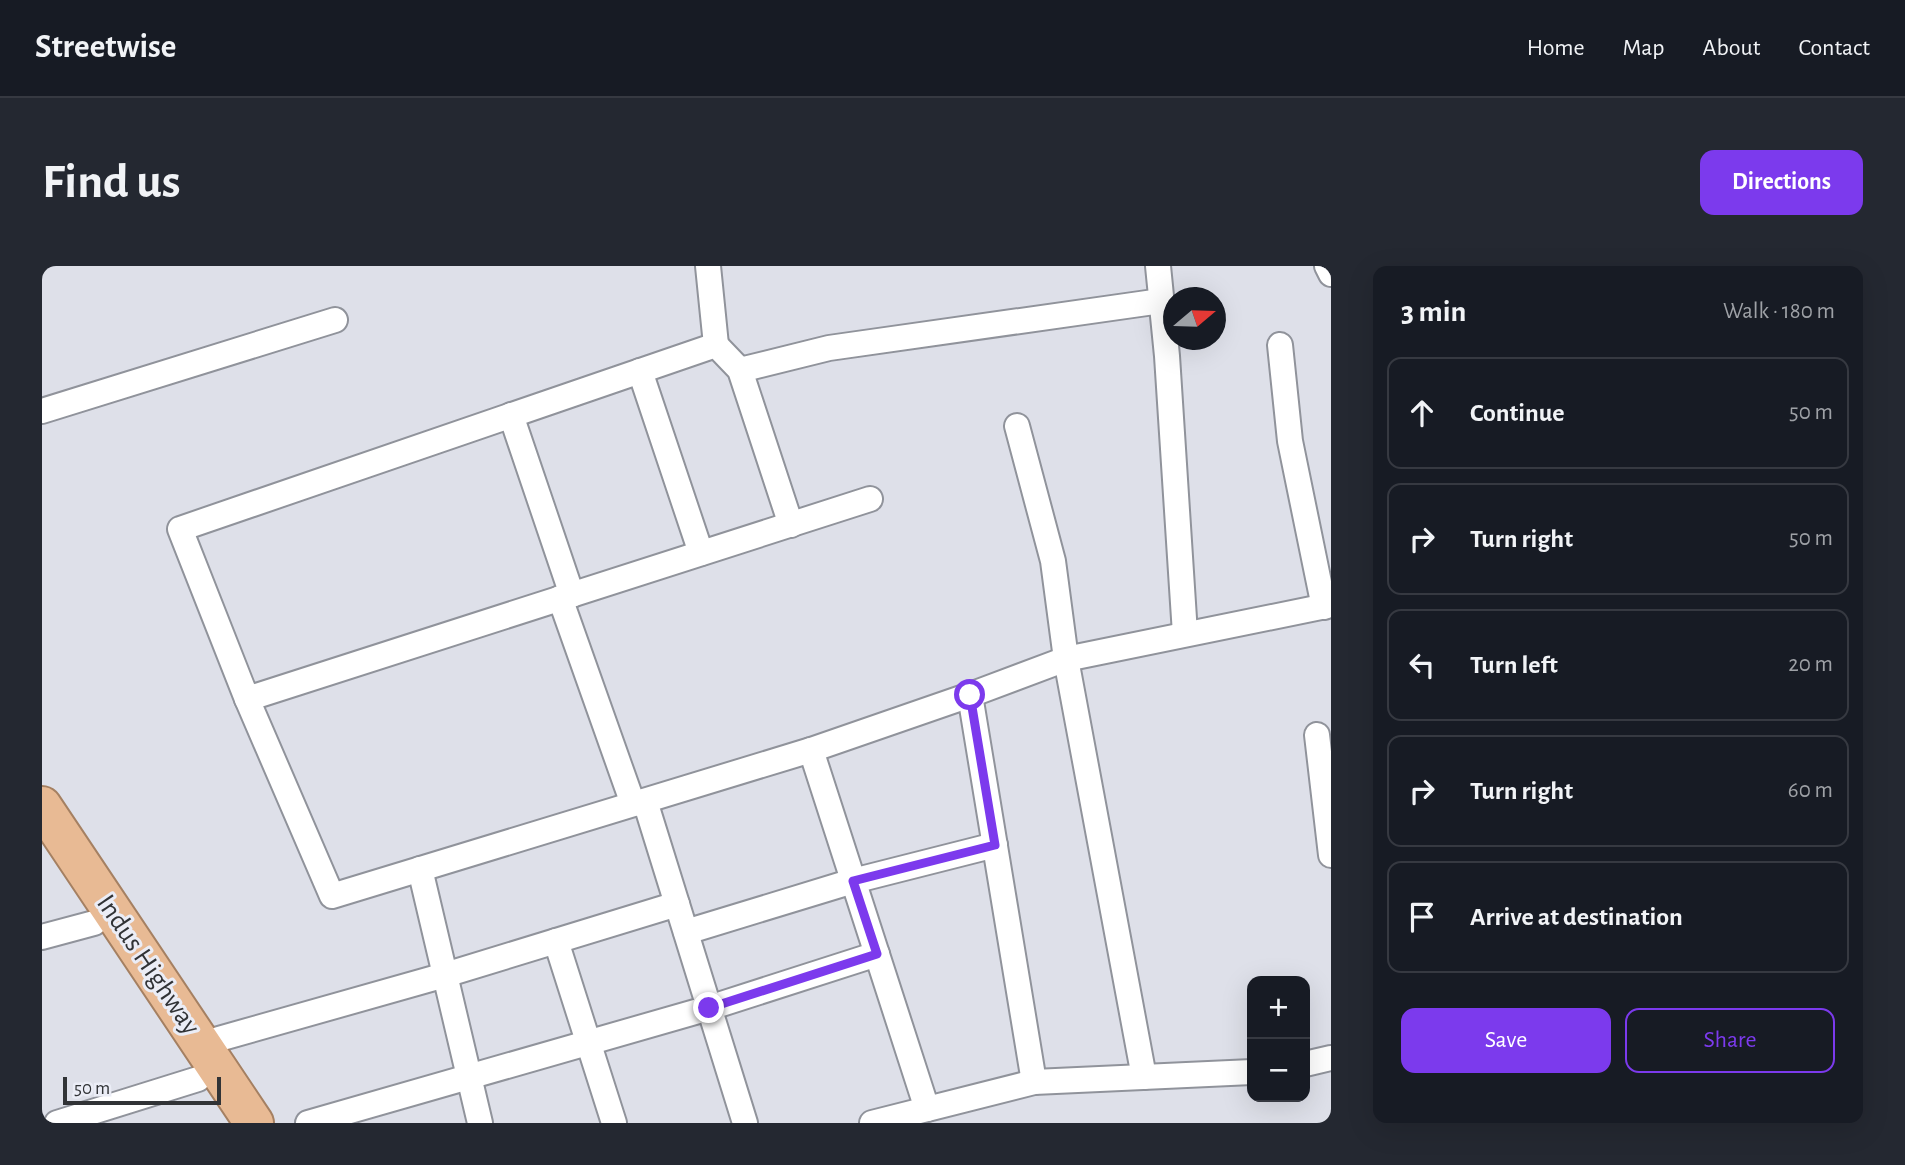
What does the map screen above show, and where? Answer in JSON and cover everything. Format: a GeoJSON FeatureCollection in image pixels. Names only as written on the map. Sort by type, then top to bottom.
{"type":"FeatureCollection","features":[{"type":"Feature","properties":{"kind":"highway","name":"Indus Highway"},"geometry":{"type":"LineString","coordinates":[[42,806],[200,1061],[228,1123]]}},
{"type":"Feature","properties":{"kind":"highway","name":"Indus Highway"},"geometry":{"type":"LineString","coordinates":[[42,844],[94,923],[200,1061],[254,1123]]}},
{"type":"Feature","properties":{"kind":"street"},"geometry":{"type":"LineString","coordinates":[[708,266],[716,345],[740,370],[791,525]]}},
{"type":"Feature","properties":{"kind":"street"},"geometry":{"type":"LineString","coordinates":[[1158,266],[1167,356],[1185,634]]}},
{"type":"Feature","properties":{"kind":"street"},"geometry":{"type":"LineString","coordinates":[[1327,266],[1331,274]]}},
{"type":"Feature","properties":{"kind":"street"},"geometry":{"type":"LineString","coordinates":[[740,370],[829,348],[1161,301]]}},
{"type":"Feature","properties":{"kind":"street"},"geometry":{"type":"LineString","coordinates":[[42,411],[335,320]]}},
{"type":"Feature","properties":{"kind":"street"},"geometry":{"type":"LineString","coordinates":[[716,345],[180,529],[247,699],[332,896],[811,750],[1066,659],[1327,606],[1290,441],[1280,345]]}},
{"type":"Feature","properties":{"kind":"street"},"geometry":{"type":"LineString","coordinates":[[640,371],[701,553]]}},
{"type":"Feature","properties":{"kind":"street"},"geometry":{"type":"LineString","coordinates":[[511,415],[566,596],[677,904],[745,1123]]}},
{"type":"Feature","properties":{"kind":"street"},"geometry":{"type":"LineString","coordinates":[[1017,426],[1053,561],[1066,659],[1144,1077]]}},
{"type":"Feature","properties":{"kind":"street"},"geometry":{"type":"LineString","coordinates":[[247,699],[870,499]]}},
{"type":"Feature","properties":{"kind":"street"},"geometry":{"type":"LineString","coordinates":[[970,695],[1034,1082]]}},
{"type":"Feature","properties":{"kind":"street"},"geometry":{"type":"LineString","coordinates":[[1317,735],[1331,855]]}},
{"type":"Feature","properties":{"kind":"street"},"geometry":{"type":"LineString","coordinates":[[811,750],[927,1109]]}},
{"type":"Feature","properties":{"kind":"street"},"geometry":{"type":"LineString","coordinates":[[686,932],[853,881],[995,845]]}},
{"type":"Feature","properties":{"kind":"street"},"geometry":{"type":"LineString","coordinates":[[420,869],[480,1123]]}},
{"type":"Feature","properties":{"kind":"street"},"geometry":{"type":"LineString","coordinates":[[57,1123],[200,1061],[445,975],[677,904]]}},
{"type":"Feature","properties":{"kind":"street"},"geometry":{"type":"LineString","coordinates":[[42,937],[94,923]]}},
{"type":"Feature","properties":{"kind":"street"},"geometry":{"type":"LineString","coordinates":[[556,941],[614,1123]]}},
{"type":"Feature","properties":{"kind":"street"},"geometry":{"type":"LineString","coordinates":[[307,1123],[709,1008],[877,954]]}},
{"type":"Feature","properties":{"kind":"street"},"geometry":{"type":"LineString","coordinates":[[1310,1063],[1331,1058]]}},
{"type":"Feature","properties":{"kind":"street"},"geometry":{"type":"LineString","coordinates":[[872,1123],[1034,1082],[1247,1072]]}},
{"type":"Feature","properties":{"kind":"route"},"geometry":{"type":"LineString","coordinates":[[709,1008],[877,954],[853,881],[995,845],[970,695]]}}]}
